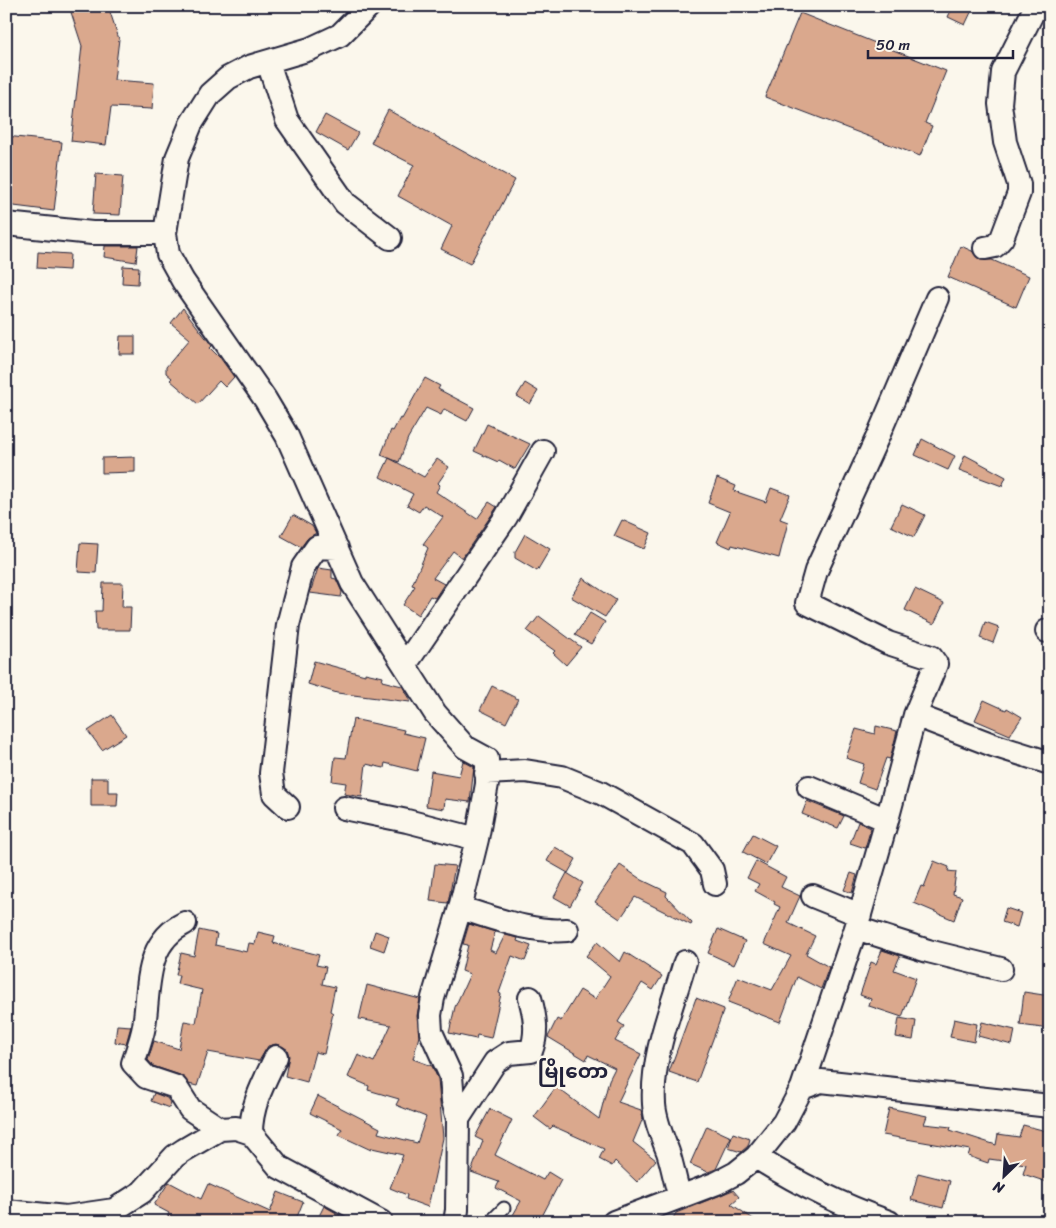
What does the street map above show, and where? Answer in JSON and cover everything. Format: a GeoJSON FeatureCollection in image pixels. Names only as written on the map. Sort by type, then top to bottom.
{"type":"FeatureCollection","features":[{"type":"Feature","properties":{"kind":"street"},"geometry":{"type":"LineString","coordinates":[[369,6],[340,36],[310,49],[249,66],[228,78],[210,94],[191,124],[177,158],[165,233],[168,254],[183,281],[265,399],[287,436],[352,583],[435,713],[465,747],[487,759],[487,784],[477,839],[430,1015],[431,1032],[451,1076],[453,1101],[458,1120],[457,1210],[454,1222]]}},
{"type":"Feature","properties":{"kind":"street"},"geometry":{"type":"LineString","coordinates":[[985,248],[995,246],[1002,238],[1019,192],[1019,184],[1005,142],[1000,104],[1003,72],[1036,6]]}},
{"type":"Feature","properties":{"kind":"street"},"geometry":{"type":"LineString","coordinates":[[268,62],[287,120],[345,203],[390,238]]}},
{"type":"Feature","properties":{"kind":"street"},"geometry":{"type":"LineString","coordinates":[[6,224],[92,234],[165,233]]}},
{"type":"Feature","properties":{"kind":"street"},"geometry":{"type":"LineString","coordinates":[[614,1222],[736,1173],[756,1157],[784,1122],[802,1088],[858,922],[915,715],[936,664],[931,657],[888,643],[807,603],[816,571],[878,436],[937,298]]}},
{"type":"Feature","properties":{"kind":"street"},"geometry":{"type":"LineString","coordinates":[[404,665],[501,525],[543,451]]}},
{"type":"Feature","properties":{"kind":"street"},"geometry":{"type":"LineString","coordinates":[[288,807],[274,794],[271,773],[288,625],[303,567],[317,547],[336,548]]}},
{"type":"Feature","properties":{"kind":"street"},"geometry":{"type":"LineString","coordinates":[[915,715],[993,746],[1050,763]]}},
{"type":"Feature","properties":{"kind":"street"},"geometry":{"type":"LineString","coordinates":[[486,773],[526,771],[562,776],[601,793],[693,844],[712,870],[715,884]]}},
{"type":"Feature","properties":{"kind":"street"},"geometry":{"type":"LineString","coordinates":[[809,787],[887,820]]}},
{"type":"Feature","properties":{"kind":"street"},"geometry":{"type":"LineString","coordinates":[[344,808],[407,821],[477,839]]}},
{"type":"Feature","properties":{"kind":"street"},"geometry":{"type":"LineString","coordinates":[[813,896],[858,922],[928,951],[1001,969]]}},
{"type":"Feature","properties":{"kind":"street"},"geometry":{"type":"LineString","coordinates":[[460,908],[527,928],[548,932],[567,930]]}},
{"type":"Feature","properties":{"kind":"street"},"geometry":{"type":"LineString","coordinates":[[186,923],[173,929],[154,952],[148,985],[144,1028],[133,1063],[146,1077],[176,1087],[190,1109],[220,1129]]}},
{"type":"Feature","properties":{"kind":"street"},"geometry":{"type":"LineString","coordinates":[[680,1197],[669,1154],[659,1129],[654,1106],[654,1077],[658,1052],[685,962]]}},
{"type":"Feature","properties":{"kind":"street"},"geometry":{"type":"LineString","coordinates":[[458,1120],[494,1062],[509,1053],[531,1051],[534,1042],[536,1019],[530,998]]}},
{"type":"Feature","properties":{"kind":"street"},"geometry":{"type":"LineString","coordinates":[[251,1133],[251,1118],[256,1099],[276,1057]]}},
{"type":"Feature","properties":{"kind":"street"},"geometry":{"type":"LineString","coordinates":[[802,1088],[821,1081],[1050,1106]]}},
{"type":"Feature","properties":{"kind":"street"},"geometry":{"type":"LineString","coordinates":[[6,1211],[66,1217],[114,1210],[142,1192],[175,1156],[220,1129],[236,1128],[251,1133],[279,1167],[381,1222]]}},
{"type":"Feature","properties":{"kind":"street"},"geometry":{"type":"LineString","coordinates":[[756,1157],[795,1182],[856,1210],[888,1222]]}},
{"type":"Feature","properties":{"kind":"lane"},"geometry":{"type":"LineString","coordinates":[[490,1222],[504,1208]]}},
{"type":"Feature","properties":{"kind":"building"},"geometry":{"type":"Polygon","coordinates":[[[69,6],[108,6],[119,39],[114,80],[154,83],[152,109],[111,107],[106,145],[71,141],[82,46],[69,6]]]}},
{"type":"Feature","properties":{"kind":"building"},"geometry":{"type":"Polygon","coordinates":[[[953,6],[974,6],[965,25],[948,17],[953,6]]]}},
{"type":"Feature","properties":{"kind":"building"},"geometry":{"type":"Polygon","coordinates":[[[800,13],[946,71],[925,123],[932,126],[920,156],[765,97],[800,13]]]}},
{"type":"Feature","properties":{"kind":"building"},"geometry":{"type":"Polygon","coordinates":[[[388,110],[515,180],[470,264],[441,249],[452,226],[398,196],[414,165],[371,143],[388,110]]]}},
{"type":"Feature","properties":{"kind":"building"},"geometry":{"type":"Polygon","coordinates":[[[325,115],[358,133],[348,150],[316,132],[325,115]]]}},
{"type":"Feature","properties":{"kind":"building"},"geometry":{"type":"Polygon","coordinates":[[[6,136],[62,142],[54,211],[6,205],[6,136]]]}},
{"type":"Feature","properties":{"kind":"building"},"geometry":{"type":"Polygon","coordinates":[[[96,174],[123,176],[120,215],[93,214],[96,174]]]}},
{"type":"Feature","properties":{"kind":"building"},"geometry":{"type":"Polygon","coordinates":[[[105,246],[138,246],[136,262],[104,257],[105,246]]]}},
{"type":"Feature","properties":{"kind":"building"},"geometry":{"type":"Polygon","coordinates":[[[961,246],[972,251],[980,260],[992,260],[1029,276],[1016,307],[948,277],[961,246]]]}},
{"type":"Feature","properties":{"kind":"building"},"geometry":{"type":"Polygon","coordinates":[[[38,252],[70,254],[69,270],[37,268],[38,252]]]}},
{"type":"Feature","properties":{"kind":"building"},"geometry":{"type":"Polygon","coordinates":[[[123,266],[139,267],[138,284],[122,283],[123,266]]]}},
{"type":"Feature","properties":{"kind":"building"},"geometry":{"type":"Polygon","coordinates":[[[183,308],[212,346],[210,348],[234,377],[225,387],[219,381],[198,404],[170,380],[172,378],[166,373],[166,367],[190,339],[171,323],[183,308]]]}},
{"type":"Feature","properties":{"kind":"building"},"geometry":{"type":"Polygon","coordinates":[[[120,336],[135,336],[135,354],[119,354],[120,336]]]}},
{"type":"Feature","properties":{"kind":"building"},"geometry":{"type":"Polygon","coordinates":[[[425,378],[440,386],[438,389],[474,408],[467,421],[444,409],[441,415],[426,408],[408,438],[399,462],[381,455],[391,430],[393,431],[400,418],[402,419],[425,378]]]}},
{"type":"Feature","properties":{"kind":"building"},"geometry":{"type":"Polygon","coordinates":[[[525,383],[538,391],[530,404],[517,396],[525,383]]]}},
{"type":"Feature","properties":{"kind":"building"},"geometry":{"type":"Polygon","coordinates":[[[487,424],[530,444],[515,469],[499,460],[498,462],[474,451],[487,424]]]}},
{"type":"Feature","properties":{"kind":"building"},"geometry":{"type":"Polygon","coordinates":[[[922,439],[955,456],[948,470],[915,455],[922,439]]]}},
{"type":"Feature","properties":{"kind":"building"},"geometry":{"type":"Polygon","coordinates":[[[965,455],[1006,477],[1002,486],[959,470],[965,455]]]}},
{"type":"Feature","properties":{"kind":"building"},"geometry":{"type":"Polygon","coordinates":[[[135,457],[135,472],[102,473],[102,458],[135,457]]]}},
{"type":"Feature","properties":{"kind":"building"},"geometry":{"type":"Polygon","coordinates":[[[389,458],[424,477],[437,459],[449,467],[438,483],[440,485],[436,492],[477,519],[489,502],[497,507],[462,558],[453,551],[433,578],[444,584],[435,598],[430,596],[418,615],[403,605],[415,586],[412,585],[428,548],[423,544],[443,517],[424,505],[419,512],[407,505],[413,494],[380,477],[389,458]]]}},
{"type":"Feature","properties":{"kind":"building"},"geometry":{"type":"Polygon","coordinates":[[[717,478],[736,486],[734,491],[766,502],[771,488],[790,495],[780,519],[788,522],[779,558],[732,545],[731,548],[717,542],[730,512],[708,503],[717,478]]]}},
{"type":"Feature","properties":{"kind":"building"},"geometry":{"type":"Polygon","coordinates":[[[902,504],[925,515],[914,537],[891,526],[902,504]]]}},
{"type":"Feature","properties":{"kind":"building"},"geometry":{"type":"Polygon","coordinates":[[[293,515],[312,526],[316,533],[307,539],[301,547],[281,536],[293,515]]]}},
{"type":"Feature","properties":{"kind":"building"},"geometry":{"type":"Polygon","coordinates":[[[622,520],[651,533],[644,549],[614,536],[622,520]]]}},
{"type":"Feature","properties":{"kind":"building"},"geometry":{"type":"Polygon","coordinates":[[[525,534],[550,549],[537,571],[515,558],[515,552],[525,534]]]}},
{"type":"Feature","properties":{"kind":"building"},"geometry":{"type":"Polygon","coordinates":[[[80,543],[98,544],[96,573],[78,572],[80,543]]]}},
{"type":"Feature","properties":{"kind":"building"},"geometry":{"type":"Polygon","coordinates":[[[318,568],[332,570],[332,578],[336,579],[342,592],[341,597],[310,593],[318,568]]]}},
{"type":"Feature","properties":{"kind":"building"},"geometry":{"type":"Polygon","coordinates":[[[583,578],[616,600],[605,617],[571,597],[583,578]]]}},
{"type":"Feature","properties":{"kind":"building"},"geometry":{"type":"Polygon","coordinates":[[[103,583],[123,583],[122,607],[131,607],[130,630],[96,630],[95,611],[102,611],[103,583]]]}},
{"type":"Feature","properties":{"kind":"building"},"geometry":{"type":"Polygon","coordinates":[[[915,589],[944,603],[934,624],[905,610],[915,589]]]}},
{"type":"Feature","properties":{"kind":"building"},"geometry":{"type":"Polygon","coordinates":[[[590,613],[605,622],[591,644],[575,635],[590,613]]]}},
{"type":"Feature","properties":{"kind":"building"},"geometry":{"type":"Polygon","coordinates":[[[539,616],[581,647],[566,665],[553,653],[555,651],[527,631],[539,616]]]}},
{"type":"Feature","properties":{"kind":"building"},"geometry":{"type":"Polygon","coordinates":[[[985,622],[999,627],[993,643],[980,638],[985,622]]]}},
{"type":"Feature","properties":{"kind":"building"},"geometry":{"type":"Polygon","coordinates":[[[314,661],[365,675],[365,673],[383,677],[382,681],[402,686],[410,702],[337,693],[308,684],[314,661]]]}},
{"type":"Feature","properties":{"kind":"building"},"geometry":{"type":"Polygon","coordinates":[[[492,686],[518,699],[506,723],[480,710],[492,686]]]}},
{"type":"Feature","properties":{"kind":"building"},"geometry":{"type":"Polygon","coordinates":[[[984,700],[1006,710],[1007,708],[1022,717],[1010,735],[975,720],[984,700]]]}},
{"type":"Feature","properties":{"kind":"building"},"geometry":{"type":"Polygon","coordinates":[[[112,715],[126,735],[102,750],[88,731],[112,715]]]}},
{"type":"Feature","properties":{"kind":"building"},"geometry":{"type":"Polygon","coordinates":[[[353,719],[404,730],[403,733],[425,738],[417,771],[385,763],[384,768],[366,764],[362,797],[344,794],[346,783],[332,781],[335,757],[346,758],[353,719]]]}},
{"type":"Feature","properties":{"kind":"building"},"geometry":{"type":"Polygon","coordinates":[[[876,726],[897,731],[890,759],[886,758],[875,789],[858,783],[864,764],[846,758],[856,729],[875,734],[876,726]]]}},
{"type":"Feature","properties":{"kind":"building"},"geometry":{"type":"Polygon","coordinates":[[[463,761],[474,767],[470,802],[445,799],[444,809],[426,806],[431,771],[459,776],[463,761]]]}},
{"type":"Feature","properties":{"kind":"building"},"geometry":{"type":"Polygon","coordinates":[[[91,778],[108,778],[108,792],[118,792],[117,806],[91,806],[91,778]]]}},
{"type":"Feature","properties":{"kind":"building"},"geometry":{"type":"Polygon","coordinates":[[[807,801],[844,816],[838,828],[802,814],[807,801]]]}},
{"type":"Feature","properties":{"kind":"building"},"geometry":{"type":"Polygon","coordinates":[[[858,822],[871,828],[865,848],[850,843],[858,822]]]}},
{"type":"Feature","properties":{"kind":"building"},"geometry":{"type":"Polygon","coordinates":[[[753,834],[776,846],[766,864],[743,852],[753,834]]]}},
{"type":"Feature","properties":{"kind":"building"},"geometry":{"type":"Polygon","coordinates":[[[555,847],[576,859],[568,873],[547,861],[555,847]]]}},
{"type":"Feature","properties":{"kind":"building"},"geometry":{"type":"Polygon","coordinates":[[[756,861],[786,877],[781,887],[800,896],[788,923],[815,936],[806,954],[829,967],[821,989],[797,977],[780,1022],[728,1002],[738,977],[772,990],[791,956],[764,944],[780,907],[774,904],[775,902],[755,891],[759,884],[747,878],[756,861]]]}},
{"type":"Feature","properties":{"kind":"building"},"geometry":{"type":"Polygon","coordinates":[[[934,861],[949,867],[948,871],[956,872],[953,894],[962,897],[954,920],[914,903],[921,886],[924,887],[934,861]]]}},
{"type":"Feature","properties":{"kind":"building"},"geometry":{"type":"Polygon","coordinates":[[[435,864],[455,866],[448,903],[430,901],[435,864]]]}},
{"type":"Feature","properties":{"kind":"building"},"geometry":{"type":"Polygon","coordinates":[[[620,865],[642,880],[667,892],[666,896],[692,923],[691,925],[635,897],[620,919],[595,902],[620,865]]]}},
{"type":"Feature","properties":{"kind":"building"},"geometry":{"type":"Polygon","coordinates":[[[567,873],[583,883],[570,906],[554,897],[567,873]]]}},
{"type":"Feature","properties":{"kind":"building"},"geometry":{"type":"Polygon","coordinates":[[[851,873],[857,875],[852,893],[844,890],[851,873]]]}},
{"type":"Feature","properties":{"kind":"building"},"geometry":{"type":"Polygon","coordinates":[[[1006,908],[1021,913],[1017,927],[1002,922],[1006,908]]]}},
{"type":"Feature","properties":{"kind":"building"},"geometry":{"type":"Polygon","coordinates":[[[469,924],[495,932],[490,950],[496,953],[505,935],[518,938],[517,941],[531,946],[525,961],[512,956],[499,993],[501,994],[491,1038],[477,1035],[476,1039],[449,1033],[455,1007],[470,974],[462,971],[468,945],[463,944],[469,924]]]}},
{"type":"Feature","properties":{"kind":"building"},"geometry":{"type":"Polygon","coordinates":[[[718,929],[745,941],[734,965],[708,953],[718,929]]]}},
{"type":"Feature","properties":{"kind":"building"},"geometry":{"type":"Polygon","coordinates":[[[199,930],[217,934],[215,945],[247,952],[249,943],[255,944],[258,932],[275,936],[273,943],[319,955],[316,965],[326,967],[322,984],[335,987],[330,1011],[333,1013],[324,1054],[315,1052],[307,1082],[285,1076],[289,1056],[287,1049],[276,1044],[268,1046],[259,1061],[208,1052],[197,1086],[189,1084],[180,1075],[153,1066],[148,1060],[154,1041],[179,1049],[184,1021],[196,1023],[202,990],[177,984],[179,975],[176,975],[181,953],[194,956],[199,930]]]}},
{"type":"Feature","properties":{"kind":"building"},"geometry":{"type":"Polygon","coordinates":[[[375,931],[389,936],[384,951],[370,946],[375,931]]]}},
{"type":"Feature","properties":{"kind":"building"},"geometry":{"type":"Polygon","coordinates":[[[597,942],[620,962],[625,952],[662,976],[653,990],[642,983],[618,1022],[624,1026],[615,1041],[641,1054],[618,1102],[641,1110],[643,1118],[633,1142],[656,1160],[637,1182],[615,1161],[612,1166],[599,1159],[604,1149],[553,1126],[550,1129],[534,1117],[556,1087],[599,1119],[609,1080],[615,1068],[588,1055],[586,1060],[548,1037],[557,1019],[561,1021],[580,990],[595,999],[610,976],[586,956],[597,942]]]}},
{"type":"Feature","properties":{"kind":"building"},"geometry":{"type":"Polygon","coordinates":[[[882,950],[900,956],[894,970],[916,978],[902,1017],[869,1006],[871,999],[860,995],[871,962],[876,964],[882,950]]]}},
{"type":"Feature","properties":{"kind":"building"},"geometry":{"type":"Polygon","coordinates":[[[367,985],[420,999],[417,1016],[419,1036],[413,1059],[432,1066],[438,1079],[443,1138],[428,1207],[406,1199],[407,1195],[390,1188],[403,1155],[372,1148],[371,1150],[339,1135],[342,1129],[310,1113],[318,1096],[380,1128],[378,1133],[417,1143],[426,1117],[396,1105],[399,1099],[368,1090],[369,1086],[348,1077],[358,1055],[374,1062],[391,1025],[359,1019],[367,985]]]}},
{"type":"Feature","properties":{"kind":"building"},"geometry":{"type":"Polygon","coordinates":[[[1024,992],[1050,996],[1050,1029],[1020,1025],[1024,992]]]}},
{"type":"Feature","properties":{"kind":"building"},"geometry":{"type":"Polygon","coordinates":[[[696,998],[724,1009],[697,1082],[669,1072],[696,998]]]}},
{"type":"Feature","properties":{"kind":"building"},"geometry":{"type":"Polygon","coordinates":[[[899,1018],[916,1021],[913,1040],[896,1037],[899,1018]]]}},
{"type":"Feature","properties":{"kind":"building"},"geometry":{"type":"Polygon","coordinates":[[[954,1019],[977,1024],[974,1042],[950,1037],[954,1019]]]}},
{"type":"Feature","properties":{"kind":"building"},"geometry":{"type":"Polygon","coordinates":[[[982,1022],[1015,1030],[1012,1045],[978,1036],[982,1022]]]}},
{"type":"Feature","properties":{"kind":"building"},"geometry":{"type":"Polygon","coordinates":[[[117,1025],[131,1026],[126,1044],[115,1042],[117,1025]]]}},
{"type":"Feature","properties":{"kind":"building"},"geometry":{"type":"Polygon","coordinates":[[[154,1093],[167,1098],[171,1104],[169,1108],[151,1101],[154,1093]]]}},
{"type":"Feature","properties":{"kind":"building"},"geometry":{"type":"Polygon","coordinates":[[[889,1108],[927,1116],[924,1124],[951,1127],[950,1130],[996,1145],[998,1134],[1019,1137],[1023,1125],[1050,1132],[1050,1183],[1023,1174],[1026,1164],[989,1159],[988,1163],[968,1156],[970,1150],[883,1135],[889,1108]]]}},
{"type":"Feature","properties":{"kind":"building"},"geometry":{"type":"Polygon","coordinates":[[[490,1109],[512,1120],[495,1155],[543,1180],[548,1172],[561,1180],[539,1222],[509,1222],[521,1201],[496,1188],[499,1182],[471,1172],[483,1141],[475,1137],[490,1109]]]}},
{"type":"Feature","properties":{"kind":"building"},"geometry":{"type":"Polygon","coordinates":[[[707,1126],[731,1137],[716,1169],[708,1172],[690,1164],[707,1126]]]}},
{"type":"Feature","properties":{"kind":"building"},"geometry":{"type":"Polygon","coordinates":[[[733,1133],[750,1139],[748,1146],[741,1152],[728,1148],[733,1133]]]}},
{"type":"Feature","properties":{"kind":"building"},"geometry":{"type":"Polygon","coordinates":[[[918,1173],[950,1181],[943,1208],[911,1200],[918,1173]]]}},
{"type":"Feature","properties":{"kind":"building"},"geometry":{"type":"Polygon","coordinates":[[[169,1182],[201,1199],[208,1184],[270,1212],[278,1192],[303,1202],[295,1222],[165,1222],[169,1213],[154,1205],[169,1182]]]}},
{"type":"Feature","properties":{"kind":"building"},"geometry":{"type":"Polygon","coordinates":[[[733,1190],[739,1197],[731,1204],[758,1222],[671,1222],[676,1213],[733,1190]]]}},
{"type":"Feature","properties":{"kind":"building"},"geometry":{"type":"Polygon","coordinates":[[[324,1206],[340,1215],[337,1222],[319,1216],[324,1206]]]}},
{"type":"Feature","properties":{"kind":"district","name":"မြိုတော"},"geometry":{"type":"Point","coordinates":[573,1071]}}]}
